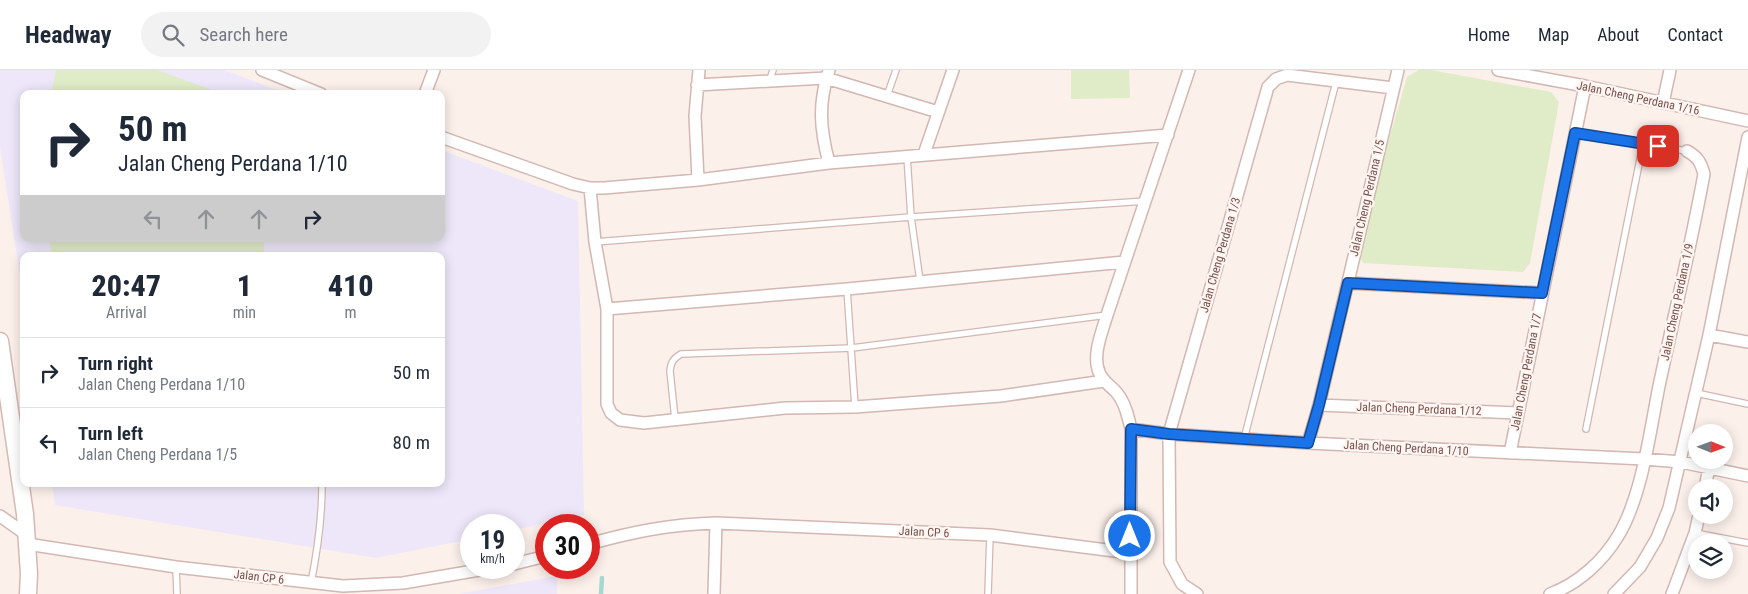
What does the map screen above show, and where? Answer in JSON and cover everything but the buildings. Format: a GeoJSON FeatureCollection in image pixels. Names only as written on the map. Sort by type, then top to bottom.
{"type":"FeatureCollection","features":[{"type":"Feature","properties":{"kind":"main road"},"geometry":{"type":"LineString","coordinates":[[0,341],[10,400],[20,482]]}},
{"type":"Feature","properties":{"kind":"main road"},"geometry":{"type":"LineString","coordinates":[[21,487],[27,540],[28,594]]}},
{"type":"Feature","properties":{"kind":"street"},"geometry":{"type":"LineString","coordinates":[[262,70],[311,90]]}},
{"type":"Feature","properties":{"kind":"street"},"geometry":{"type":"LineString","coordinates":[[426,90],[434,70]]}},
{"type":"Feature","properties":{"kind":"street"},"geometry":{"type":"LineString","coordinates":[[698,180],[695,116],[699,70]]}},
{"type":"Feature","properties":{"kind":"street"},"geometry":{"type":"LineString","coordinates":[[924,154],[953,70]]}},
{"type":"Feature","properties":{"kind":"street"},"geometry":{"type":"LineString","coordinates":[[1131,594],[1131,429],[1125,406],[1118,394],[1104,381],[1097,366],[1097,354],[1124,262],[1189,70]]}},
{"type":"Feature","properties":{"kind":"street","name":"Jalan Cheng Perdana 1/5"},"geometry":{"type":"LineString","coordinates":[[1308,443],[1319,405],[1398,70]]}},
{"type":"Feature","properties":{"kind":"street","name":"Jalan Cheng Perdana 1/16"},"geometry":{"type":"LineString","coordinates":[[1498,70],[1585,86],[1748,121]]}},
{"type":"Feature","properties":{"kind":"street"},"geometry":{"type":"LineString","coordinates":[[1663,103],[1667,71]]}},
{"type":"Feature","properties":{"kind":"street"},"geometry":{"type":"LineString","coordinates":[[697,85],[769,82],[828,74],[887,96],[938,112]]}},
{"type":"Feature","properties":{"kind":"street"},"geometry":{"type":"LineString","coordinates":[[828,74],[821,106],[821,122],[822,139],[829,163]]}},
{"type":"Feature","properties":{"kind":"street","name":"Jalan Cheng Perdana 1/3"},"geometry":{"type":"LineString","coordinates":[[1197,594],[1182,584],[1170,562],[1169,434],[1268,87],[1276,79],[1287,76],[1336,82]]}},
{"type":"Feature","properties":{"kind":"street"},"geometry":{"type":"LineString","coordinates":[[1336,82],[1393,88]]}},
{"type":"Feature","properties":{"kind":"street","name":"Jalan Cheng Perdana 1/7"},"geometry":{"type":"LineString","coordinates":[[1510,453],[1585,86]]}},
{"type":"Feature","properties":{"kind":"street"},"geometry":{"type":"LineString","coordinates":[[445,138],[573,184],[590,188],[604,188],[698,180],[829,163],[924,154],[1168,135]]}},
{"type":"Feature","properties":{"kind":"street"},"geometry":{"type":"LineString","coordinates":[[1614,594],[1640,567],[1657,538],[1669,508],[1709,335],[1748,137]]}},
{"type":"Feature","properties":{"kind":"street","name":"Jalan Cheng Perdana 1/9"},"geometry":{"type":"LineString","coordinates":[[1550,594],[1582,577],[1601,558],[1618,537],[1629,514],[1644,459],[1704,174],[1701,164],[1695,155],[1687,151]]}},
{"type":"Feature","properties":{"kind":"street"},"geometry":{"type":"LineString","coordinates":[[590,188],[595,242],[607,309],[607,404],[611,413],[620,420],[631,423],[644,423],[785,408],[855,407],[1000,396],[1104,381]]}},
{"type":"Feature","properties":{"kind":"street"},"geometry":{"type":"LineString","coordinates":[[607,309],[847,289],[1124,262]]}},
{"type":"Feature","properties":{"kind":"street"},"geometry":{"type":"LineString","coordinates":[[1348,283],[1542,293]]}},
{"type":"Feature","properties":{"kind":"street"},"geometry":{"type":"LineString","coordinates":[[1709,335],[1748,342]]}},
{"type":"Feature","properties":{"kind":"street","name":"Jalan Cheng Perdana 1/12"},"geometry":{"type":"LineString","coordinates":[[1319,405],[1518,412]]}},
{"type":"Feature","properties":{"kind":"street","name":"Jalan Cheng Perdana 1/10"},"geometry":{"type":"LineString","coordinates":[[1131,429],[1169,434],[1308,443],[1644,459],[1688,463]]}},
{"type":"Feature","properties":{"kind":"street","name":"Jalan Cheng Perdana 1/10"},"geometry":{"type":"LineString","coordinates":[[1718,469],[1748,476]]}},
{"type":"Feature","properties":{"kind":"street"},"geometry":{"type":"LineString","coordinates":[[0,516],[27,540]]}},
{"type":"Feature","properties":{"kind":"street"},"geometry":{"type":"LineString","coordinates":[[714,594],[716,523]]}},
{"type":"Feature","properties":{"kind":"street","name":"Jalan CP 6"},"geometry":{"type":"LineString","coordinates":[[600,541],[654,528],[716,523],[990,535],[1130,553]]}},
{"type":"Feature","properties":{"kind":"street"},"geometry":{"type":"LineString","coordinates":[[1672,594],[1695,533],[1696,524]]}},
{"type":"Feature","properties":{"kind":"street","name":"Jalan CP 6"},"geometry":{"type":"LineString","coordinates":[[27,540],[176,567],[343,586],[368,586],[460,573]]}},
{"type":"Feature","properties":{"kind":"lane"},"geometry":{"type":"LineString","coordinates":[[769,82],[773,70]]}},
{"type":"Feature","properties":{"kind":"lane"},"geometry":{"type":"LineString","coordinates":[[887,96],[896,70]]}},
{"type":"Feature","properties":{"kind":"lane"},"geometry":{"type":"LineString","coordinates":[[1244,439],[1336,82]]}},
{"type":"Feature","properties":{"kind":"lane"},"geometry":{"type":"LineString","coordinates":[[1575,133],[1687,151]]}},
{"type":"Feature","properties":{"kind":"lane"},"geometry":{"type":"LineString","coordinates":[[1586,429],[1643,144]]}},
{"type":"Feature","properties":{"kind":"lane"},"geometry":{"type":"LineString","coordinates":[[907,156],[911,217],[920,281]]}},
{"type":"Feature","properties":{"kind":"lane"},"geometry":{"type":"LineString","coordinates":[[595,242],[1146,201]]}},
{"type":"Feature","properties":{"kind":"lane"},"geometry":{"type":"LineString","coordinates":[[847,289],[855,407]]}},
{"type":"Feature","properties":{"kind":"lane"},"geometry":{"type":"LineString","coordinates":[[675,420],[670,371],[671,364],[681,354],[852,348],[1107,315]]}},
{"type":"Feature","properties":{"kind":"lane"},"geometry":{"type":"LineString","coordinates":[[1696,393],[1748,404]]}},
{"type":"Feature","properties":{"kind":"lane"},"geometry":{"type":"LineString","coordinates":[[311,583],[322,521],[322,487]]}},
{"type":"Feature","properties":{"kind":"lane"},"geometry":{"type":"LineString","coordinates":[[1695,533],[1748,543]]}},
{"type":"Feature","properties":{"kind":"lane"},"geometry":{"type":"LineString","coordinates":[[988,594],[990,535]]}},
{"type":"Feature","properties":{"kind":"lane"},"geometry":{"type":"LineString","coordinates":[[176,567],[178,594]]}},
{"type":"Feature","properties":{"kind":"shaded area"},"geometry":{"type":"Polygon","coordinates":[[[0,70],[224,70],[277,90],[20,90],[20,242],[445,242],[445,151],[578,201],[584,514],[535,514],[535,526],[525,528],[525,514],[460,514],[460,541],[376,558],[55,505],[52,487],[445,487],[445,252],[20,252],[20,275],[0,147],[0,70]]]}},
{"type":"Feature","properties":{"kind":"shaded area"},"geometry":{"type":"Polygon","coordinates":[[[540,579],[557,579],[557,594],[458,594],[540,579]]]}},
{"type":"Feature","properties":{"kind":"green space"},"geometry":{"type":"Polygon","coordinates":[[[56,70],[157,70],[212,90],[52,90],[56,70]]]}},
{"type":"Feature","properties":{"kind":"green space"},"geometry":{"type":"Polygon","coordinates":[[[1071,70],[1129,70],[1130,98],[1071,99],[1071,70]]]}},
{"type":"Feature","properties":{"kind":"green space"},"geometry":{"type":"Polygon","coordinates":[[[1419,70],[1431,70],[1551,92],[1559,102],[1530,263],[1523,272],[1363,263],[1357,251],[1407,77],[1419,70]]]}},
{"type":"Feature","properties":{"kind":"green space"},"geometry":{"type":"Polygon","coordinates":[[[50,242],[264,242],[264,252],[51,252],[50,242]]]}},
{"type":"Feature","properties":{"kind":"waterway"},"geometry":{"type":"LineString","coordinates":[[601,594],[602,578]]}},
{"type":"Feature","properties":{"kind":"route"},"geometry":{"type":"LineString","coordinates":[[1130,536],[1131,429],[1169,434],[1308,443],[1348,283],[1542,293],[1575,133],[1658,146]]}}]}
